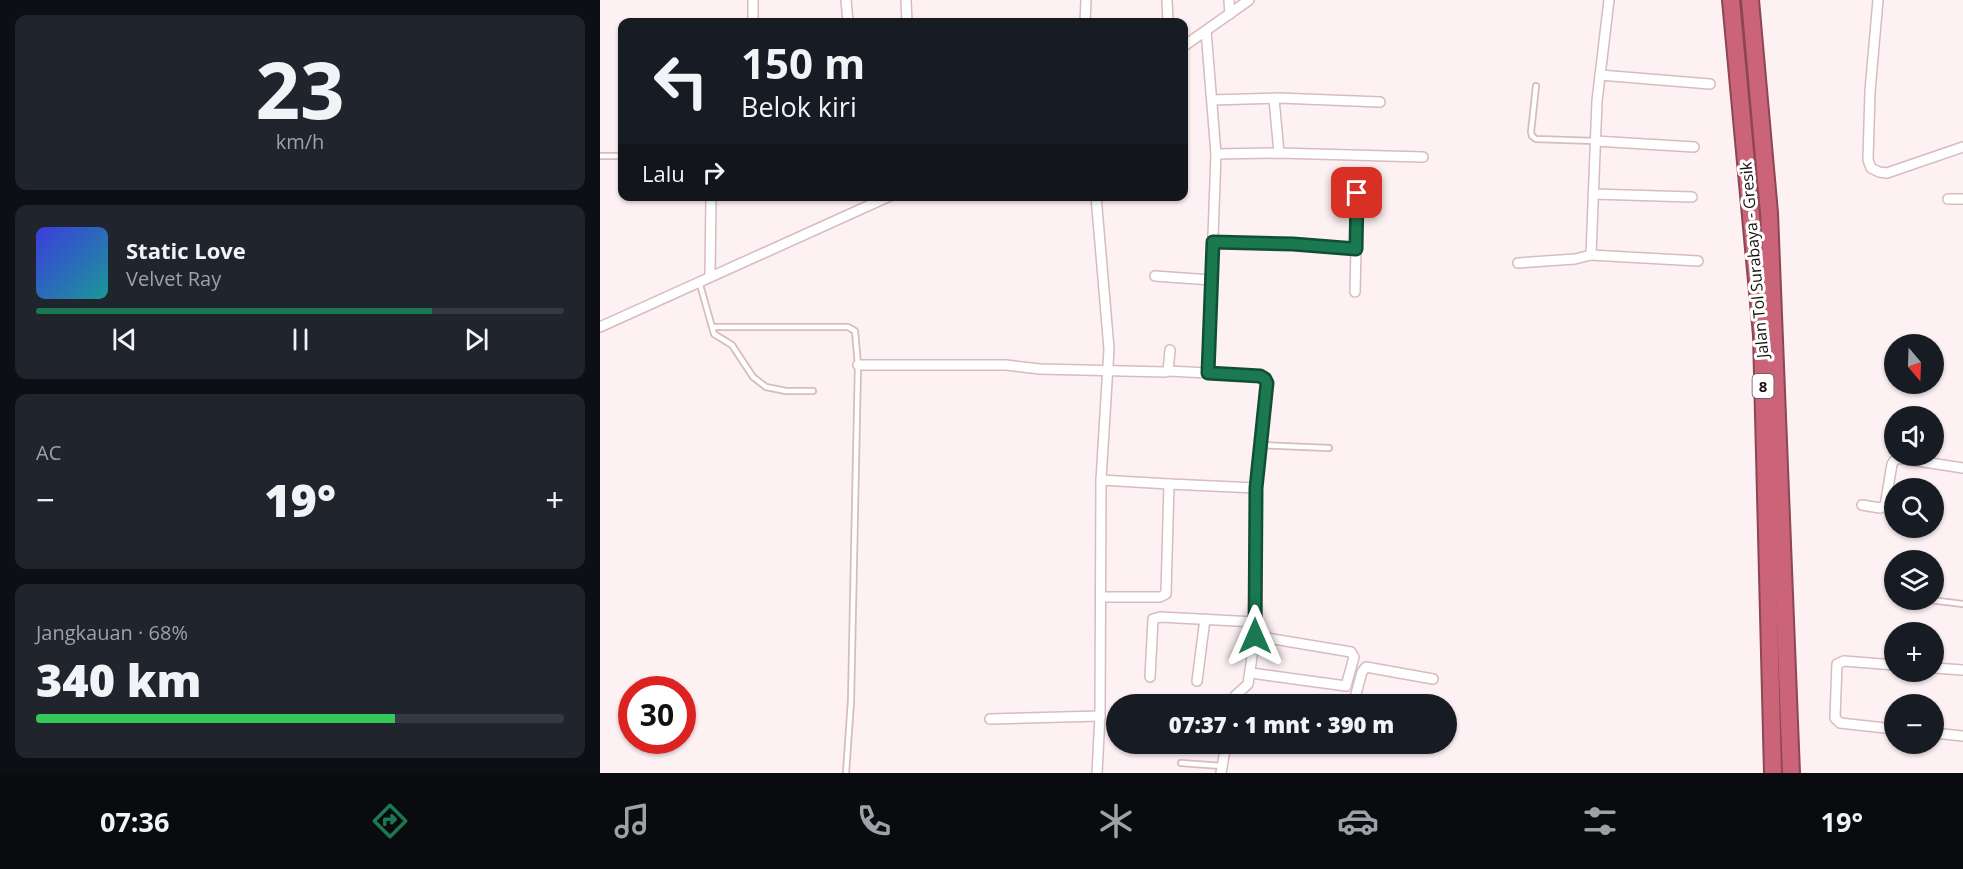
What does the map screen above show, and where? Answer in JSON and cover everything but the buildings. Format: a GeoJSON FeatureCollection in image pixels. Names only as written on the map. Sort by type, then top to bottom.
{"type":"FeatureCollection","features":[{"type":"Feature","properties":{"kind":"highway","name":"Jalan Tol Surabaya - Gresik"},"geometry":{"type":"LineString","coordinates":[[1731,0],[1762,335],[1773,773]]}},
{"type":"Feature","properties":{"kind":"highway","name":"Jalan Tol Surabaya - Gresik"},"geometry":{"type":"LineString","coordinates":[[1750,0],[1770,224],[1791,773]]}},
{"type":"Feature","properties":{"kind":"street"},"geometry":{"type":"LineString","coordinates":[[753,0],[753,18]]}},
{"type":"Feature","properties":{"kind":"street"},"geometry":{"type":"LineString","coordinates":[[846,0],[848,18]]}},
{"type":"Feature","properties":{"kind":"street"},"geometry":{"type":"LineString","coordinates":[[906,0],[907,18]]}},
{"type":"Feature","properties":{"kind":"street"},"geometry":{"type":"LineString","coordinates":[[1085,18],[1086,0]]}},
{"type":"Feature","properties":{"kind":"street"},"geometry":{"type":"LineString","coordinates":[[1167,0],[1168,18]]}},
{"type":"Feature","properties":{"kind":"street"},"geometry":{"type":"LineString","coordinates":[[1229,0],[1230,14]]}},
{"type":"Feature","properties":{"kind":"street"},"geometry":{"type":"LineString","coordinates":[[1188,43],[1249,0]]}},
{"type":"Feature","properties":{"kind":"street"},"geometry":{"type":"LineString","coordinates":[[1591,255],[1595,141],[1609,0]]}},
{"type":"Feature","properties":{"kind":"street"},"geometry":{"type":"LineString","coordinates":[[1878,0],[1870,91],[1868,160],[1871,168],[1887,173],[1963,147]]}},
{"type":"Feature","properties":{"kind":"street"},"geometry":{"type":"LineString","coordinates":[[1206,31],[1216,154],[1208,373]]}},
{"type":"Feature","properties":{"kind":"street"},"geometry":{"type":"LineString","coordinates":[[1600,75],[1710,84]]}},
{"type":"Feature","properties":{"kind":"street"},"geometry":{"type":"LineString","coordinates":[[1274,99],[1279,153]]}},
{"type":"Feature","properties":{"kind":"street"},"geometry":{"type":"LineString","coordinates":[[1212,100],[1380,102]]}},
{"type":"Feature","properties":{"kind":"street"},"geometry":{"type":"LineString","coordinates":[[1595,141],[1694,147]]}},
{"type":"Feature","properties":{"kind":"street"},"geometry":{"type":"LineString","coordinates":[[1216,154],[1279,153],[1423,157]]}},
{"type":"Feature","properties":{"kind":"street"},"geometry":{"type":"LineString","coordinates":[[1355,292],[1357,193]]}},
{"type":"Feature","properties":{"kind":"street"},"geometry":{"type":"LineString","coordinates":[[1593,194],[1692,197]]}},
{"type":"Feature","properties":{"kind":"street"},"geometry":{"type":"LineString","coordinates":[[1948,199],[1963,199]]}},
{"type":"Feature","properties":{"kind":"street"},"geometry":{"type":"LineString","coordinates":[[710,276],[711,201]]}},
{"type":"Feature","properties":{"kind":"street"},"geometry":{"type":"LineString","coordinates":[[600,327],[879,201]]}},
{"type":"Feature","properties":{"kind":"street"},"geometry":{"type":"LineString","coordinates":[[1096,201],[1109,349],[1101,480],[1100,716],[1096,773]]}},
{"type":"Feature","properties":{"kind":"street"},"geometry":{"type":"LineString","coordinates":[[1213,242],[1293,244],[1356,249]]}},
{"type":"Feature","properties":{"kind":"street"},"geometry":{"type":"LineString","coordinates":[[1518,263],[1575,259],[1591,255],[1698,261]]}},
{"type":"Feature","properties":{"kind":"street"},"geometry":{"type":"LineString","coordinates":[[1155,276],[1211,280]]}},
{"type":"Feature","properties":{"kind":"street"},"geometry":{"type":"LineString","coordinates":[[1168,371],[1170,350]]}},
{"type":"Feature","properties":{"kind":"street"},"geometry":{"type":"LineString","coordinates":[[858,365],[1006,365],[1040,369],[1208,373],[1260,376],[1265,379],[1267,383],[1256,488],[1255,636],[1248,684],[1237,694]]}},
{"type":"Feature","properties":{"kind":"street"},"geometry":{"type":"LineString","coordinates":[[1862,505],[1880,508],[1885,506],[1892,464],[1898,458],[1963,468]]}},
{"type":"Feature","properties":{"kind":"street"},"geometry":{"type":"LineString","coordinates":[[1101,480],[1256,488]]}},
{"type":"Feature","properties":{"kind":"street"},"geometry":{"type":"LineString","coordinates":[[1101,597],[1160,597],[1166,594],[1169,484]]}},
{"type":"Feature","properties":{"kind":"street"},"geometry":{"type":"LineString","coordinates":[[1150,676],[1153,619],[1160,616],[1255,622]]}},
{"type":"Feature","properties":{"kind":"street"},"geometry":{"type":"LineString","coordinates":[[1197,681],[1205,619]]}},
{"type":"Feature","properties":{"kind":"street"},"geometry":{"type":"LineString","coordinates":[[1251,673],[1346,686],[1354,657],[1351,652],[1255,636]]}},
{"type":"Feature","properties":{"kind":"street"},"geometry":{"type":"LineString","coordinates":[[1884,664],[1844,661],[1837,664],[1835,718],[1840,723],[1884,728]]}},
{"type":"Feature","properties":{"kind":"street"},"geometry":{"type":"LineString","coordinates":[[1356,694],[1362,672],[1366,667],[1433,679]]}},
{"type":"Feature","properties":{"kind":"street"},"geometry":{"type":"LineString","coordinates":[[1944,669],[1963,670]]}},
{"type":"Feature","properties":{"kind":"street"},"geometry":{"type":"LineString","coordinates":[[990,719],[1100,716]]}},
{"type":"Feature","properties":{"kind":"street"},"geometry":{"type":"LineString","coordinates":[[1944,734],[1963,736]]}},
{"type":"Feature","properties":{"kind":"street"},"geometry":{"type":"LineString","coordinates":[[1222,770],[1224,754]]}},
{"type":"Feature","properties":{"kind":"lane"},"geometry":{"type":"LineString","coordinates":[[1536,87],[1533,138],[1595,141]]}},
{"type":"Feature","properties":{"kind":"lane"},"geometry":{"type":"LineString","coordinates":[[600,156],[618,156]]}},
{"type":"Feature","properties":{"kind":"lane"},"geometry":{"type":"LineString","coordinates":[[699,281],[714,334],[732,345],[753,377],[766,387],[786,391],[813,390]]}},
{"type":"Feature","properties":{"kind":"lane"},"geometry":{"type":"LineString","coordinates":[[713,327],[848,327],[855,331],[858,365],[851,701],[846,773]]}},
{"type":"Feature","properties":{"kind":"lane"},"geometry":{"type":"LineString","coordinates":[[1261,445],[1329,448]]}},
{"type":"Feature","properties":{"kind":"lane"},"geometry":{"type":"LineString","coordinates":[[1944,602],[1963,604]]}},
{"type":"Feature","properties":{"kind":"lane"},"geometry":{"type":"LineString","coordinates":[[1181,764],[1222,770]]}},
{"type":"Feature","properties":{"kind":"route"},"geometry":{"type":"LineString","coordinates":[[1255,636],[1256,488],[1267,383],[1260,376],[1208,373],[1213,242],[1293,244],[1356,249],[1357,193]]}}]}
